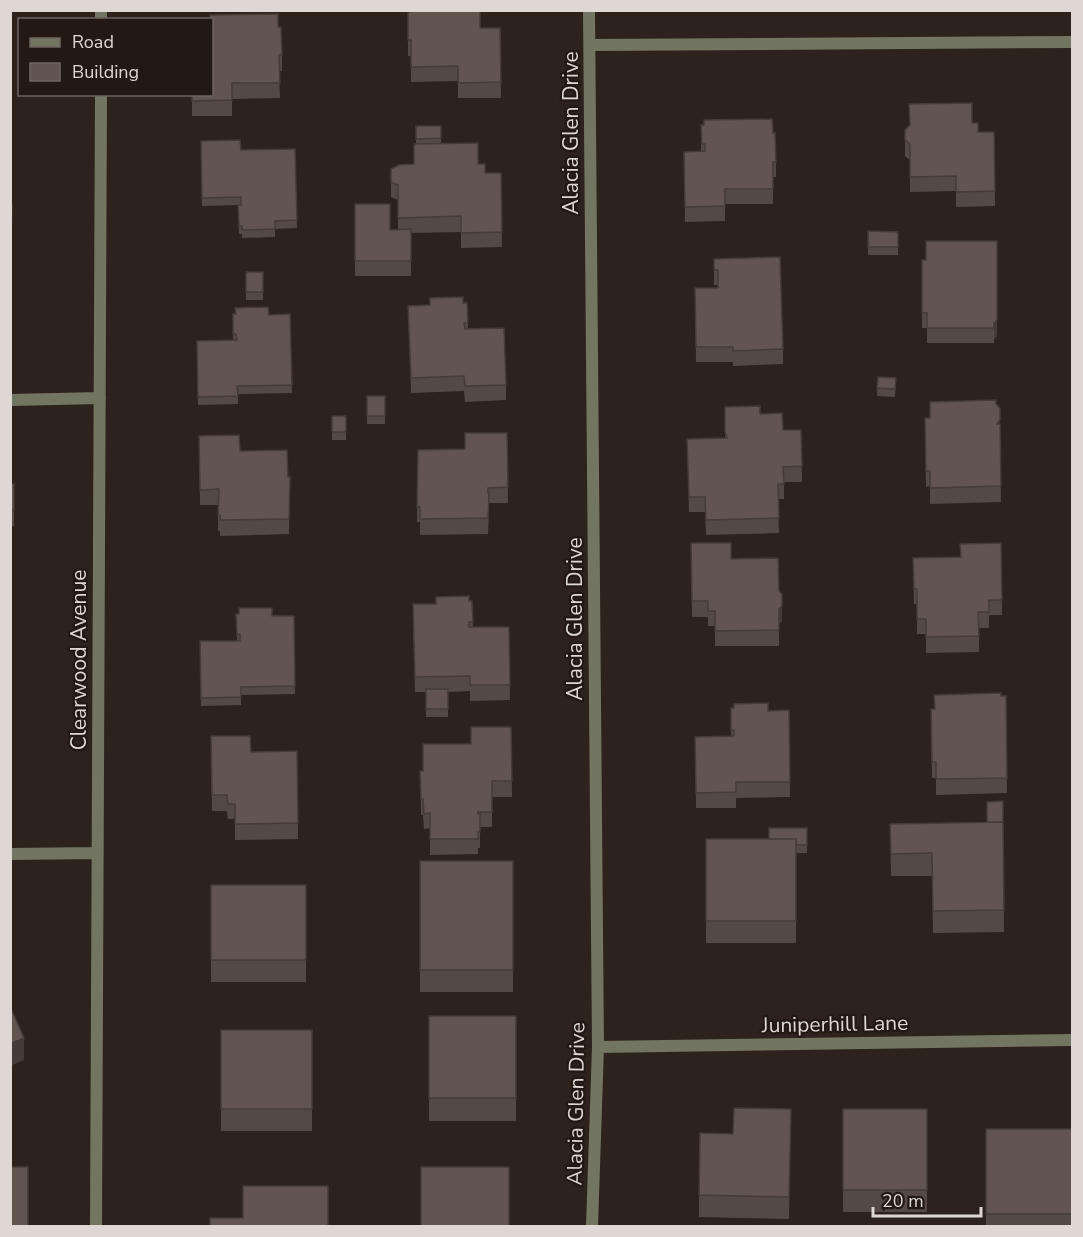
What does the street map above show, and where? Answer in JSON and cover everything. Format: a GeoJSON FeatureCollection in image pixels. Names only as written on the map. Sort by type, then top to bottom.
{"type":"FeatureCollection","features":[{"type":"Feature","properties":{"kind":"street","name":"Alacia Glen Drive"},"geometry":{"type":"LineString","coordinates":[[589,10],[598,1047],[592,1227]]}},
{"type":"Feature","properties":{"kind":"street"},"geometry":{"type":"LineString","coordinates":[[590,45],[1072,42]]}},
{"type":"Feature","properties":{"kind":"street","name":"Clearwood Avenue"},"geometry":{"type":"LineString","coordinates":[[96,1227],[100,96]]}},
{"type":"Feature","properties":{"kind":"street"},"geometry":{"type":"LineString","coordinates":[[10,400],[100,398]]}},
{"type":"Feature","properties":{"kind":"street"},"geometry":{"type":"LineString","coordinates":[[10,854],[97,853]]}},
{"type":"Feature","properties":{"kind":"street","name":"Juniperhill Lane"},"geometry":{"type":"LineString","coordinates":[[598,1047],[1072,1040]]}},
{"type":"Feature","properties":{"kind":"building"},"geometry":{"type":"Polygon","coordinates":[[[410,10],[480,10],[480,28],[500,28],[501,82],[458,83],[458,66],[411,67],[411,40],[408,40],[408,12],[410,10]]]}},
{"type":"Feature","properties":{"kind":"building"},"geometry":{"type":"Polygon","coordinates":[[[278,14],[282,55],[279,55],[280,83],[232,83],[232,100],[192,101],[192,96],[213,96],[213,18],[210,18],[210,15],[278,14]]]}},
{"type":"Feature","properties":{"kind":"building"},"geometry":{"type":"Polygon","coordinates":[[[972,103],[972,123],[978,123],[978,132],[994,132],[995,191],[956,192],[956,176],[910,177],[910,144],[905,140],[905,130],[910,125],[909,104],[972,103]]]}},
{"type":"Feature","properties":{"kind":"building"},"geometry":{"type":"Polygon","coordinates":[[[772,119],[776,162],[773,162],[773,189],[725,189],[725,206],[685,207],[684,152],[705,151],[705,144],[702,144],[701,125],[704,125],[704,120],[772,119]]]}},
{"type":"Feature","properties":{"kind":"building"},"geometry":{"type":"Polygon","coordinates":[[[416,126],[441,126],[441,138],[416,139],[416,126]]]}},
{"type":"Feature","properties":{"kind":"building"},"geometry":{"type":"Polygon","coordinates":[[[240,140],[241,150],[295,149],[297,220],[275,221],[275,229],[242,230],[242,226],[239,226],[238,205],[241,205],[241,197],[202,198],[201,141],[240,140]]]}},
{"type":"Feature","properties":{"kind":"building"},"geometry":{"type":"Polygon","coordinates":[[[478,143],[478,164],[485,164],[485,173],[501,173],[502,232],[461,233],[461,216],[398,218],[398,185],[391,182],[391,169],[399,165],[414,164],[414,144],[478,143]]]}},
{"type":"Feature","properties":{"kind":"building"},"geometry":{"type":"Polygon","coordinates":[[[355,204],[390,204],[390,230],[411,229],[411,261],[355,261],[355,204]]]}},
{"type":"Feature","properties":{"kind":"building"},"geometry":{"type":"Polygon","coordinates":[[[10,206],[12,206],[10,264],[10,206]]]}},
{"type":"Feature","properties":{"kind":"building"},"geometry":{"type":"Polygon","coordinates":[[[868,231],[898,232],[898,247],[868,247],[868,231]]]}},
{"type":"Feature","properties":{"kind":"building"},"geometry":{"type":"Polygon","coordinates":[[[926,241],[997,241],[997,320],[994,328],[927,328],[927,313],[922,313],[922,260],[926,260],[926,241]]]}},
{"type":"Feature","properties":{"kind":"building"},"geometry":{"type":"Polygon","coordinates":[[[780,257],[783,349],[733,351],[733,347],[696,347],[695,288],[718,288],[718,270],[714,270],[714,259],[780,257]]]}},
{"type":"Feature","properties":{"kind":"building"},"geometry":{"type":"Polygon","coordinates":[[[246,272],[263,272],[263,292],[246,292],[246,272]]]}},
{"type":"Feature","properties":{"kind":"building"},"geometry":{"type":"Polygon","coordinates":[[[463,297],[463,303],[467,303],[468,323],[464,323],[465,329],[504,328],[506,385],[465,386],[464,376],[411,378],[408,306],[430,305],[430,298],[463,297]]]}},
{"type":"Feature","properties":{"kind":"building"},"geometry":{"type":"Polygon","coordinates":[[[268,307],[269,315],[290,314],[292,385],[237,386],[238,396],[198,397],[197,341],[237,340],[236,334],[233,334],[235,308],[268,307]]]}},
{"type":"Feature","properties":{"kind":"building"},"geometry":{"type":"Polygon","coordinates":[[[878,377],[896,378],[895,389],[877,388],[878,377]]]}},
{"type":"Feature","properties":{"kind":"building"},"geometry":{"type":"Polygon","coordinates":[[[367,396],[385,396],[385,416],[367,416],[367,396]]]}},
{"type":"Feature","properties":{"kind":"building"},"geometry":{"type":"Polygon","coordinates":[[[996,400],[1000,408],[1000,420],[997,424],[1000,424],[1001,486],[930,488],[930,471],[926,471],[925,418],[930,418],[930,402],[996,400]]]}},
{"type":"Feature","properties":{"kind":"building"},"geometry":{"type":"Polygon","coordinates":[[[760,406],[760,414],[782,413],[783,430],[801,430],[802,466],[783,467],[784,484],[778,484],[779,518],[706,520],[705,497],[689,497],[687,439],[727,438],[725,407],[760,406]]]}},
{"type":"Feature","properties":{"kind":"building"},"geometry":{"type":"Polygon","coordinates":[[[332,416],[346,416],[346,432],[332,432],[332,416]]]}},
{"type":"Feature","properties":{"kind":"building"},"geometry":{"type":"Polygon","coordinates":[[[465,433],[507,433],[508,487],[488,488],[488,518],[420,519],[420,507],[417,507],[418,450],[465,449],[465,433]]]}},
{"type":"Feature","properties":{"kind":"building"},"geometry":{"type":"Polygon","coordinates":[[[239,435],[240,451],[287,450],[288,477],[290,477],[289,519],[220,520],[220,515],[218,515],[219,489],[200,490],[199,436],[239,435]]]}},
{"type":"Feature","properties":{"kind":"building"},"geometry":{"type":"Polygon","coordinates":[[[10,484],[14,484],[11,538],[10,538],[10,484]]]}},
{"type":"Feature","properties":{"kind":"building"},"geometry":{"type":"Polygon","coordinates":[[[691,543],[731,543],[731,559],[778,558],[779,591],[782,594],[779,630],[715,631],[715,611],[708,611],[708,601],[692,601],[691,543]]]}},
{"type":"Feature","properties":{"kind":"building"},"geometry":{"type":"Polygon","coordinates":[[[1001,543],[1002,600],[989,600],[989,612],[978,612],[979,636],[926,637],[926,619],[917,619],[917,589],[914,589],[913,558],[961,557],[960,544],[1001,543]]]}},
{"type":"Feature","properties":{"kind":"building"},"geometry":{"type":"Polygon","coordinates":[[[469,596],[469,601],[472,601],[473,622],[469,622],[469,627],[509,627],[510,685],[470,685],[470,676],[415,677],[413,604],[436,604],[436,597],[469,596]]]}},
{"type":"Feature","properties":{"kind":"building"},"geometry":{"type":"Polygon","coordinates":[[[239,608],[272,608],[272,616],[294,616],[295,686],[241,687],[241,697],[201,698],[200,641],[240,641],[240,634],[237,634],[236,614],[239,614],[239,608]]]}},
{"type":"Feature","properties":{"kind":"building"},"geometry":{"type":"Polygon","coordinates":[[[426,689],[448,689],[448,709],[426,709],[426,689]]]}},
{"type":"Feature","properties":{"kind":"building"},"geometry":{"type":"Polygon","coordinates":[[[1001,693],[1001,696],[1006,696],[1007,778],[936,779],[936,762],[932,762],[931,709],[935,709],[934,695],[1001,693]]]}},
{"type":"Feature","properties":{"kind":"building"},"geometry":{"type":"Polygon","coordinates":[[[768,703],[768,711],[789,710],[790,782],[736,782],[736,792],[696,793],[695,737],[734,736],[734,730],[731,730],[731,708],[734,708],[734,704],[768,703]]]}},
{"type":"Feature","properties":{"kind":"building"},"geometry":{"type":"Polygon","coordinates":[[[471,727],[511,727],[512,781],[492,781],[492,812],[478,812],[480,832],[478,832],[478,839],[430,839],[430,813],[424,814],[423,799],[421,799],[420,771],[423,771],[423,744],[471,744],[471,727]]]}},
{"type":"Feature","properties":{"kind":"building"},"geometry":{"type":"Polygon","coordinates":[[[211,736],[250,736],[251,752],[297,751],[298,823],[235,824],[235,804],[228,804],[227,795],[212,795],[211,736]]]}},
{"type":"Feature","properties":{"kind":"building"},"geometry":{"type":"Polygon","coordinates":[[[1003,801],[1003,822],[987,822],[987,802],[1003,801]]]}},
{"type":"Feature","properties":{"kind":"building"},"geometry":{"type":"Polygon","coordinates":[[[1003,822],[1004,910],[933,911],[932,853],[891,854],[890,824],[1003,822]]]}},
{"type":"Feature","properties":{"kind":"building"},"geometry":{"type":"Polygon","coordinates":[[[769,828],[807,828],[807,845],[796,845],[796,839],[769,839],[769,828]]]}},
{"type":"Feature","properties":{"kind":"building"},"geometry":{"type":"Polygon","coordinates":[[[706,839],[796,839],[796,921],[706,921],[706,839]]]}},
{"type":"Feature","properties":{"kind":"building"},"geometry":{"type":"Polygon","coordinates":[[[420,861],[513,861],[513,970],[420,970],[420,861]]]}},
{"type":"Feature","properties":{"kind":"building"},"geometry":{"type":"Polygon","coordinates":[[[211,885],[306,885],[306,960],[211,960],[211,885]]]}},
{"type":"Feature","properties":{"kind":"building"},"geometry":{"type":"Polygon","coordinates":[[[10,1006],[24,1038],[10,1044],[10,1006]]]}},
{"type":"Feature","properties":{"kind":"building"},"geometry":{"type":"Polygon","coordinates":[[[429,1016],[516,1016],[516,1098],[429,1098],[429,1016]]]}},
{"type":"Feature","properties":{"kind":"building"},"geometry":{"type":"Polygon","coordinates":[[[221,1030],[312,1030],[312,1109],[221,1109],[221,1030]]]}},
{"type":"Feature","properties":{"kind":"building"},"geometry":{"type":"Polygon","coordinates":[[[734,1108],[791,1109],[789,1197],[699,1195],[700,1133],[733,1134],[734,1108]]]}},
{"type":"Feature","properties":{"kind":"building"},"geometry":{"type":"Polygon","coordinates":[[[843,1109],[927,1109],[927,1190],[843,1190],[843,1109]]]}},
{"type":"Feature","properties":{"kind":"building"},"geometry":{"type":"Polygon","coordinates":[[[986,1129],[1072,1129],[1072,1214],[986,1214],[986,1129]]]}},
{"type":"Feature","properties":{"kind":"building"},"geometry":{"type":"Polygon","coordinates":[[[10,1167],[28,1167],[28,1227],[10,1227],[10,1167]]]}},
{"type":"Feature","properties":{"kind":"building"},"geometry":{"type":"Polygon","coordinates":[[[421,1167],[509,1167],[509,1227],[421,1227],[421,1167]]]}},
{"type":"Feature","properties":{"kind":"building"},"geometry":{"type":"Polygon","coordinates":[[[243,1186],[328,1186],[328,1227],[210,1227],[210,1218],[243,1218],[243,1186]]]}}]}
